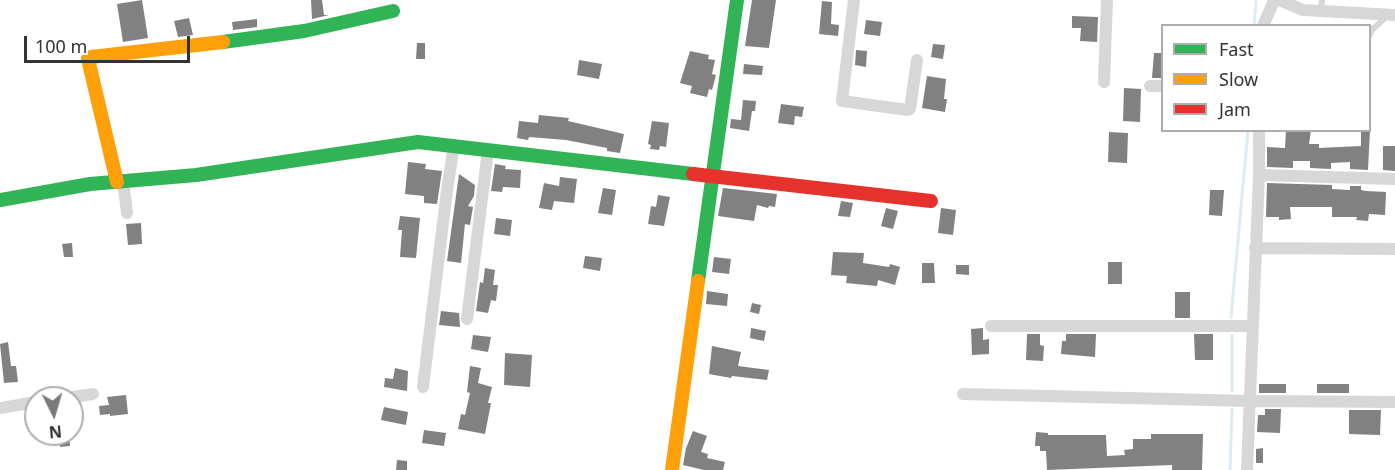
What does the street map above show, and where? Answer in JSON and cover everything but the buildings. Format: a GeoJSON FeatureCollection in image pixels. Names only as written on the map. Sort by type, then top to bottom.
{"type":"FeatureCollection","features":[{"type":"Feature","properties":{"kind":"street"},"geometry":{"type":"LineString","coordinates":[[672,470],[737,0]]}},
{"type":"Feature","properties":{"kind":"street"},"geometry":{"type":"LineString","coordinates":[[854,0],[842,101],[908,110],[917,60]]}},
{"type":"Feature","properties":{"kind":"street"},"geometry":{"type":"LineString","coordinates":[[1104,82],[1107,0]]}},
{"type":"Feature","properties":{"kind":"street"},"geometry":{"type":"LineString","coordinates":[[1264,24],[1273,3],[1278,0],[1303,10],[1321,6],[1392,15]]}},
{"type":"Feature","properties":{"kind":"street"},"geometry":{"type":"LineString","coordinates":[[127,213],[88,59],[304,31],[393,11]]}},
{"type":"Feature","properties":{"kind":"street"},"geometry":{"type":"LineString","coordinates":[[1246,470],[1251,401],[1251,326],[1259,132]]}},
{"type":"Feature","properties":{"kind":"street"},"geometry":{"type":"LineString","coordinates":[[0,200],[90,184],[196,175],[418,142],[931,201]]}},
{"type":"Feature","properties":{"kind":"street"},"geometry":{"type":"LineString","coordinates":[[423,387],[454,146]]}},
{"type":"Feature","properties":{"kind":"street"},"geometry":{"type":"LineString","coordinates":[[467,319],[488,150]]}},
{"type":"Feature","properties":{"kind":"street"},"geometry":{"type":"LineString","coordinates":[[1259,175],[1395,179]]}},
{"type":"Feature","properties":{"kind":"street"},"geometry":{"type":"LineString","coordinates":[[1255,248],[1395,249]]}},
{"type":"Feature","properties":{"kind":"street"},"geometry":{"type":"LineString","coordinates":[[992,326],[1251,326]]}},
{"type":"Feature","properties":{"kind":"street"},"geometry":{"type":"LineString","coordinates":[[84,395],[93,394]]}},
{"type":"Feature","properties":{"kind":"street"},"geometry":{"type":"LineString","coordinates":[[963,394],[1395,402]]}},
{"type":"Feature","properties":{"kind":"street"},"geometry":{"type":"LineString","coordinates":[[0,408],[24,404]]}},
{"type":"Feature","properties":{"kind":"lane"},"geometry":{"type":"LineString","coordinates":[[1371,32],[1392,15]]}},
{"type":"Feature","properties":{"kind":"waterway"},"geometry":{"type":"LineString","coordinates":[[1254,24],[1256,0]]}},
{"type":"Feature","properties":{"kind":"waterway"},"geometry":{"type":"LineString","coordinates":[[1231,317],[1248,132]]}},
{"type":"Feature","properties":{"kind":"waterway"},"geometry":{"type":"LineString","coordinates":[[1232,335],[1232,391]]}},
{"type":"Feature","properties":{"kind":"waterway"},"geometry":{"type":"LineString","coordinates":[[1230,470],[1232,409]]}},
{"type":"Feature","properties":{"kind":"traffic: fast"},"geometry":{"type":"LineString","coordinates":[[698,281],[737,0]]}},
{"type":"Feature","properties":{"kind":"traffic: fast"},"geometry":{"type":"LineString","coordinates":[[223,42],[304,31],[393,11]]}},
{"type":"Feature","properties":{"kind":"traffic: fast"},"geometry":{"type":"LineString","coordinates":[[0,200],[90,184],[196,175],[418,142],[693,174]]}},
{"type":"Feature","properties":{"kind":"traffic: slow"},"geometry":{"type":"LineString","coordinates":[[117,182],[88,59],[223,42]]}},
{"type":"Feature","properties":{"kind":"traffic: slow"},"geometry":{"type":"LineString","coordinates":[[672,470],[698,281]]}},
{"type":"Feature","properties":{"kind":"traffic: jam"},"geometry":{"type":"LineString","coordinates":[[693,174],[931,201]]}}]}
